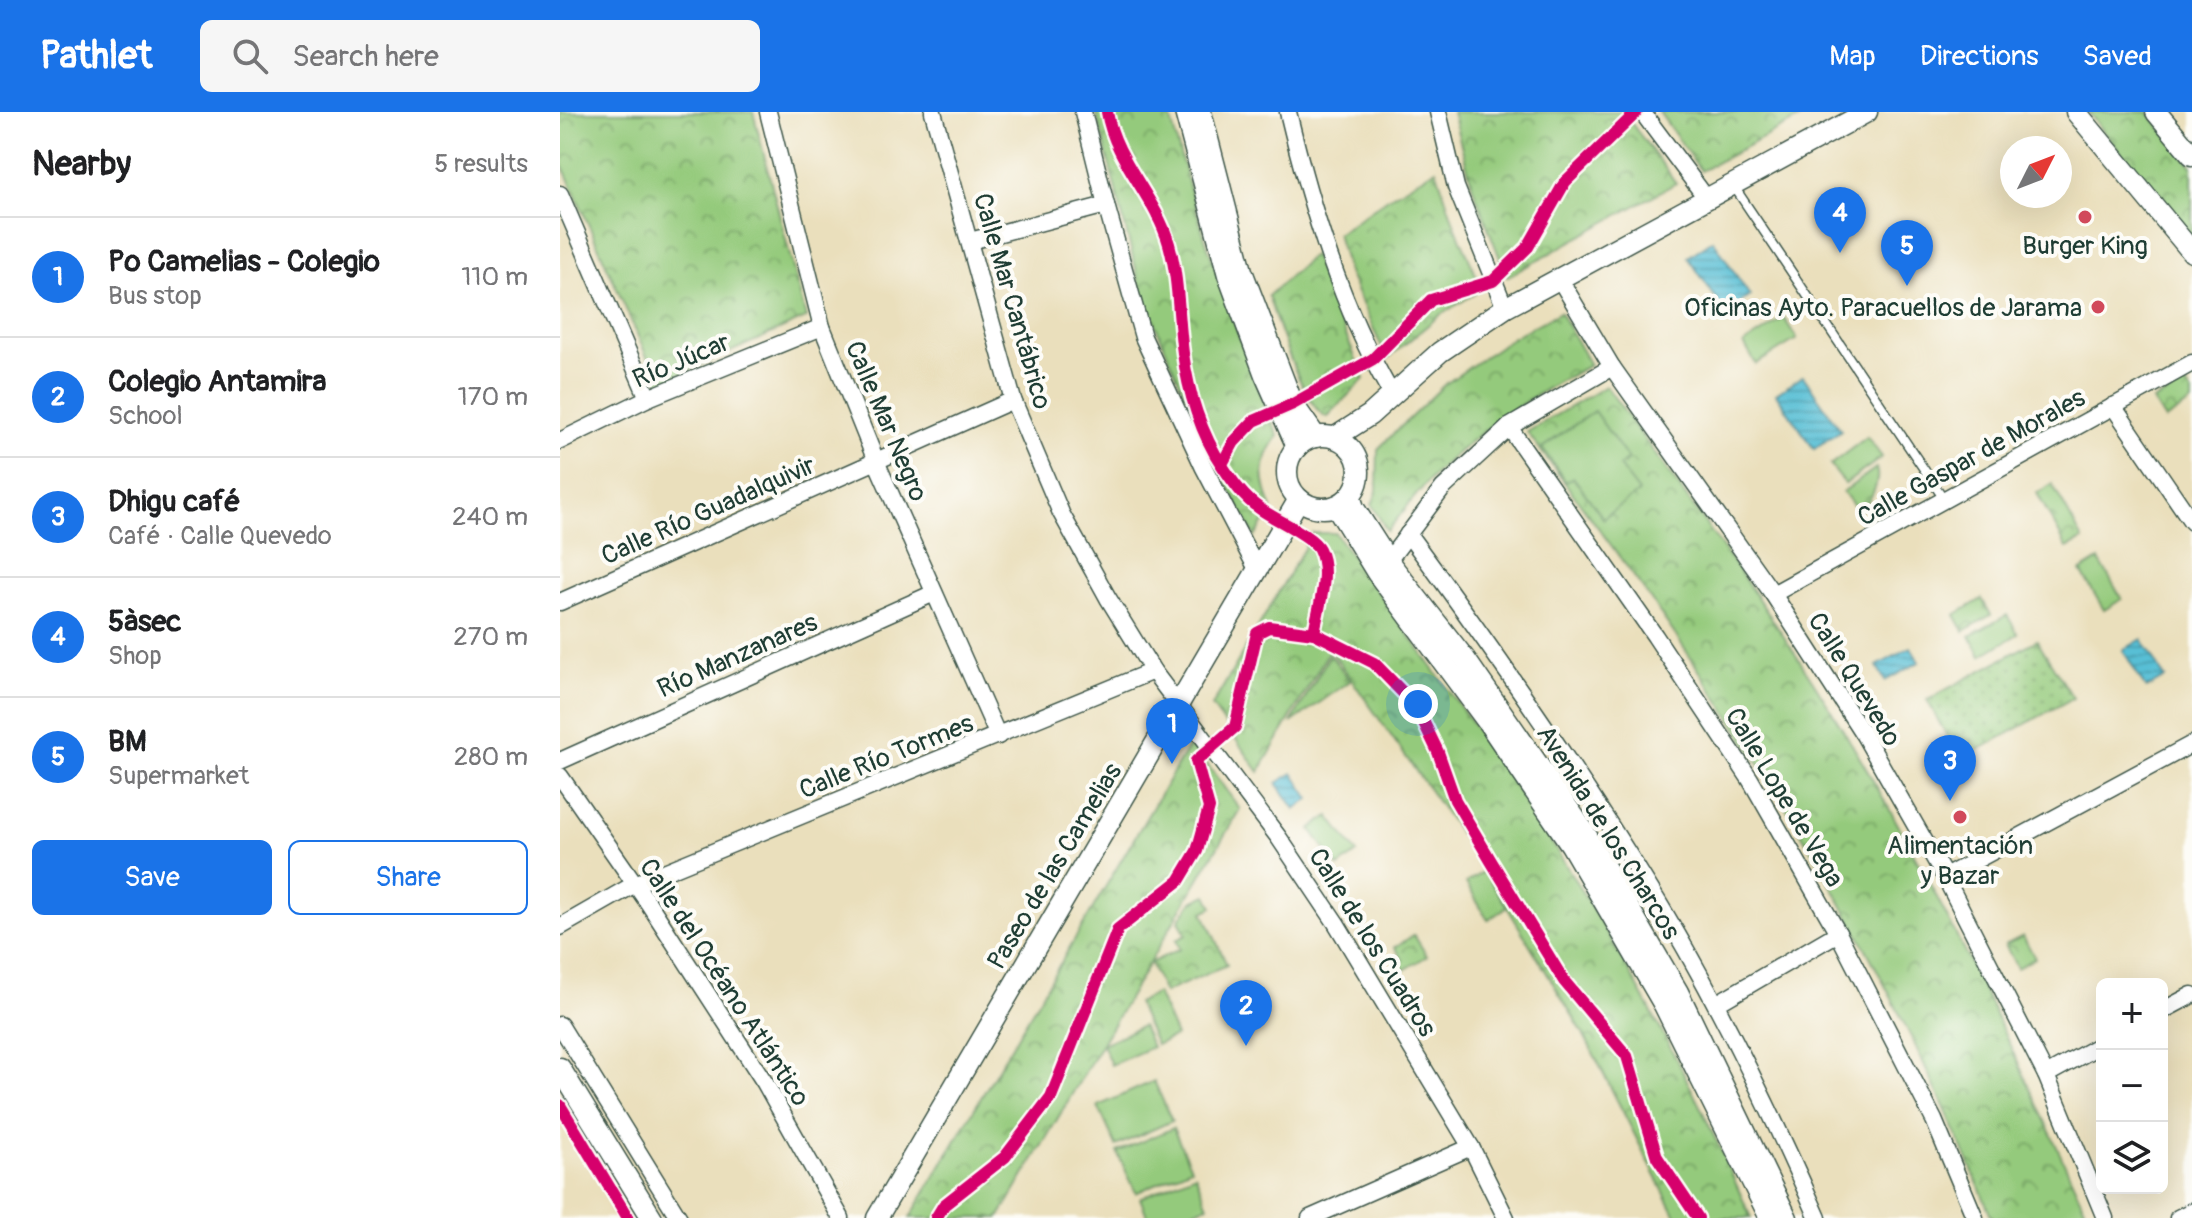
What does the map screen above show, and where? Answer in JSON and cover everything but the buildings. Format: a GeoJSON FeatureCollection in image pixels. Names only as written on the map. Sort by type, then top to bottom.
{"type":"FeatureCollection","features":[{"type":"Feature","properties":{"kind":"street","name":"Calle Mar Negro"},"geometry":{"type":"LineString","coordinates":[[768,112],[822,327],[876,461],[998,736]]}},
{"type":"Feature","properties":{"kind":"street","name":"Calle Mar Cantábrico"},"geometry":{"type":"LineString","coordinates":[[933,112],[1013,400],[1061,513],[1108,598],[1153,671],[1184,708]]}},
{"type":"Feature","properties":{"kind":"street"},"geometry":{"type":"LineString","coordinates":[[1083,112],[1143,337],[1203,466],[1258,571]]}},
{"type":"Feature","properties":{"kind":"street"},"geometry":{"type":"LineString","coordinates":[[1185,112],[1228,275],[1265,375],[1297,447]]}},
{"type":"Feature","properties":{"kind":"street"},"geometry":{"type":"LineString","coordinates":[[1201,112],[1242,271],[1293,404],[1325,437],[1353,452]]}},
{"type":"Feature","properties":{"kind":"street"},"geometry":{"type":"LineString","coordinates":[[1288,112],[1330,261],[1376,367],[1391,393]]}},
{"type":"Feature","properties":{"kind":"street"},"geometry":{"type":"LineString","coordinates":[[1438,112],[1456,187],[1505,308]]}},
{"type":"Feature","properties":{"kind":"street"},"geometry":{"type":"LineString","coordinates":[[1642,112],[1707,199]]}},
{"type":"Feature","properties":{"kind":"street"},"geometry":{"type":"LineString","coordinates":[[1370,415],[1297,447],[1288,463],[1287,474],[1289,485],[1304,502],[1321,508],[1343,501],[1359,477],[1353,452],[1370,415],[1440,352],[1505,308],[1867,112]]}},
{"type":"Feature","properties":{"kind":"street"},"geometry":{"type":"LineString","coordinates":[[2076,112],[2192,252]]}},
{"type":"Feature","properties":{"kind":"street"},"geometry":{"type":"LineString","coordinates":[[2156,112],[2192,155]]}},
{"type":"Feature","properties":{"kind":"street"},"geometry":{"type":"LineString","coordinates":[[560,194],[648,398]]}},
{"type":"Feature","properties":{"kind":"street"},"geometry":{"type":"LineString","coordinates":[[970,241],[1106,205]]}},
{"type":"Feature","properties":{"kind":"street","name":"Calle Quevedo"},"geometry":{"type":"LineString","coordinates":[[1559,278],[1612,367],[1773,594],[1864,735],[1945,877],[2046,1075],[2105,1218]]}},
{"type":"Feature","properties":{"kind":"street","name":"Río Júcar"},"geometry":{"type":"LineString","coordinates":[[560,441],[648,398],[822,327]]}},
{"type":"Feature","properties":{"kind":"street","name":"Calle Gaspar de Morales"},"geometry":{"type":"LineString","coordinates":[[1773,594],[2192,363]]}},
{"type":"Feature","properties":{"kind":"street"},"geometry":{"type":"LineString","coordinates":[[1388,561],[1443,488],[1509,427],[1612,367]]}},
{"type":"Feature","properties":{"kind":"street","name":"Calle Río Guadalquivir"},"geometry":{"type":"LineString","coordinates":[[560,602],[1013,400]]}},
{"type":"Feature","properties":{"kind":"street"},"geometry":{"type":"LineString","coordinates":[[2113,406],[2192,522]]}},
{"type":"Feature","properties":{"kind":"street","name":"Calle Lope de Vega"},"geometry":{"type":"LineString","coordinates":[[1509,427],[1750,779],[1838,933],[1934,1120],[1975,1218]]}},
{"type":"Feature","properties":{"kind":"street","name":"Avenida de los Charcos"},"geometry":{"type":"LineString","coordinates":[[1343,501],[1354,508],[1388,561],[1465,659],[1584,831],[1678,992],[1787,1218]]}},
{"type":"Feature","properties":{"kind":"street","name":"Avenida de los Charcos"},"geometry":{"type":"LineString","coordinates":[[1343,501],[1377,573],[1489,724],[1571,845],[1664,1005],[1770,1218]]}},
{"type":"Feature","properties":{"kind":"street","name":"Paseo de las Camelias"},"geometry":{"type":"LineString","coordinates":[[877,1218],[1184,708],[1258,571],[1304,502]]}},
{"type":"Feature","properties":{"kind":"street","name":"Paseo de las Camelias"},"geometry":{"type":"LineString","coordinates":[[889,1218],[1304,502]]}},
{"type":"Feature","properties":{"kind":"street","name":"Avenida de los Charcos"},"geometry":{"type":"LineString","coordinates":[[1408,534],[1515,680],[1648,885],[1716,1004],[1818,1218]]}},
{"type":"Feature","properties":{"kind":"street","name":"Río Manzanares"},"geometry":{"type":"LineString","coordinates":[[560,761],[934,593]]}},
{"type":"Feature","properties":{"kind":"street","name":"Calle Río Tormes"},"geometry":{"type":"LineString","coordinates":[[560,927],[635,884],[1153,671]]}},
{"type":"Feature","properties":{"kind":"street","name":"Calle de los Cuadros"},"geometry":{"type":"LineString","coordinates":[[1184,708],[1279,838],[1336,923],[1471,1147],[1506,1218]]}},
{"type":"Feature","properties":{"kind":"street"},"geometry":{"type":"LineString","coordinates":[[1945,877],[2192,744]]}},
{"type":"Feature","properties":{"kind":"street","name":"Calle del Océano Atlántico"},"geometry":{"type":"LineString","coordinates":[[560,776],[765,1083],[841,1218]]}},
{"type":"Feature","properties":{"kind":"street"},"geometry":{"type":"LineString","coordinates":[[1716,1004],[1838,933]]}},
{"type":"Feature","properties":{"kind":"street"},"geometry":{"type":"LineString","coordinates":[[2168,1008],[2192,995]]}},
{"type":"Feature","properties":{"kind":"street"},"geometry":{"type":"LineString","coordinates":[[560,1025],[679,1218]]}},
{"type":"Feature","properties":{"kind":"street"},"geometry":{"type":"LineString","coordinates":[[2046,1075],[2096,1047]]}},
{"type":"Feature","properties":{"kind":"street"},"geometry":{"type":"LineString","coordinates":[[560,1068],[652,1218]]}},
{"type":"Feature","properties":{"kind":"street"},"geometry":{"type":"LineString","coordinates":[[1310,1218],[1471,1147]]}},
{"type":"Feature","properties":{"kind":"street"},"geometry":{"type":"LineString","coordinates":[[2178,1218],[2192,1211]]}},
{"type":"Feature","properties":{"kind":"lane"},"geometry":{"type":"LineString","coordinates":[[1733,185],[1944,499]]}},
{"type":"Feature","properties":{"kind":"green space"},"geometry":{"type":"Polygon","coordinates":[[[560,112],[753,112],[806,318],[659,384],[560,160],[560,112]]]}},
{"type":"Feature","properties":{"kind":"green space"},"geometry":{"type":"Polygon","coordinates":[[[1096,112],[1169,112],[1218,276],[1278,436],[1267,455],[1263,471],[1272,509],[1255,537],[1207,447],[1142,293],[1096,112]]]}},
{"type":"Feature","properties":{"kind":"green space"},"geometry":{"type":"Polygon","coordinates":[[[1452,112],[1623,112],[1676,183],[1507,277],[1473,188],[1452,112]]]}},
{"type":"Feature","properties":{"kind":"green space"},"geometry":{"type":"Polygon","coordinates":[[[1659,112],[1811,112],[1701,171],[1659,112]]]}},
{"type":"Feature","properties":{"kind":"green space"},"geometry":{"type":"Polygon","coordinates":[[[2088,112],[2148,112],[2192,166],[2192,241],[2088,112]]]}},
{"type":"Feature","properties":{"kind":"green space"},"geometry":{"type":"Polygon","coordinates":[[[1436,169],[1454,223],[1482,289],[1440,315],[1387,359],[1348,273],[1337,234],[1436,169]]]}},
{"type":"Feature","properties":{"kind":"green space"},"geometry":{"type":"Polygon","coordinates":[[[1313,255],[1364,379],[1327,417],[1318,410],[1300,382],[1268,296],[1313,255]]]}},
{"type":"Feature","properties":{"kind":"green space"},"geometry":{"type":"Polygon","coordinates":[[[1560,312],[1590,365],[1551,386],[1477,436],[1435,473],[1387,531],[1372,505],[1377,491],[1378,449],[1444,385],[1513,337],[1560,312]]]}},
{"type":"Feature","properties":{"kind":"green space"},"geometry":{"type":"Polygon","coordinates":[[[1784,318],[1797,339],[1756,364],[1744,344],[1784,318]]]}},
{"type":"Feature","properties":{"kind":"green space"},"geometry":{"type":"Polygon","coordinates":[[[2185,384],[2192,394],[2192,402],[2165,420],[2153,401],[2185,384]]]}},
{"type":"Feature","properties":{"kind":"green space"},"geometry":{"type":"Polygon","coordinates":[[[1606,386],[1780,631],[1870,775],[1970,962],[2089,1218],[1992,1218],[1920,1055],[1880,975],[1792,818],[1745,741],[1646,593],[1527,432],[1606,386]]]}},
{"type":"Feature","properties":{"kind":"green space"},"geometry":{"type":"Polygon","coordinates":[[[1594,411],[1628,459],[1619,466],[1639,492],[1603,518],[1573,477],[1566,482],[1542,448],[1594,411]]]}},
{"type":"Feature","properties":{"kind":"green space"},"geometry":{"type":"Polygon","coordinates":[[[1867,437],[1882,457],[1845,484],[1830,465],[1867,437]]]}},
{"type":"Feature","properties":{"kind":"green space"},"geometry":{"type":"Polygon","coordinates":[[[1876,468],[1874,492],[1859,512],[1843,492],[1876,468]]]}},
{"type":"Feature","properties":{"kind":"green space"},"geometry":{"type":"Polygon","coordinates":[[[2052,484],[2083,540],[2067,548],[2037,493],[2052,484]]]}},
{"type":"Feature","properties":{"kind":"green space"},"geometry":{"type":"Polygon","coordinates":[[[1313,533],[1335,533],[1461,707],[1572,874],[1668,1043],[1751,1218],[1677,1218],[1583,1033],[1480,862],[1330,649],[1259,772],[1212,706],[1313,533]]]}},
{"type":"Feature","properties":{"kind":"green space"},"geometry":{"type":"Polygon","coordinates":[[[2099,560],[2122,599],[2104,610],[2081,571],[2099,560]]]}},
{"type":"Feature","properties":{"kind":"green space"},"geometry":{"type":"Polygon","coordinates":[[[1982,599],[1991,615],[1964,631],[1955,615],[1982,599]]]}},
{"type":"Feature","properties":{"kind":"green space"},"geometry":{"type":"Polygon","coordinates":[[[2007,615],[2018,634],[1981,656],[1970,636],[2007,615]]]}},
{"type":"Feature","properties":{"kind":"green space"},"geometry":{"type":"Polygon","coordinates":[[[2037,640],[2073,698],[1960,760],[1927,700],[2037,640]]]}},
{"type":"Feature","properties":{"kind":"green space"},"geometry":{"type":"Polygon","coordinates":[[[1330,654],[1350,681],[1291,723],[1330,654]]]}},
{"type":"Feature","properties":{"kind":"green space"},"geometry":{"type":"Polygon","coordinates":[[[1191,742],[1240,809],[999,1218],[910,1218],[1191,742]]]}},
{"type":"Feature","properties":{"kind":"green space"},"geometry":{"type":"Polygon","coordinates":[[[1329,816],[1357,853],[1338,867],[1311,829],[1329,816]]]}},
{"type":"Feature","properties":{"kind":"green space"},"geometry":{"type":"Polygon","coordinates":[[[1484,871],[1507,907],[1488,920],[1466,883],[1484,871]]]}},
{"type":"Feature","properties":{"kind":"green space"},"geometry":{"type":"Polygon","coordinates":[[[1207,895],[1213,907],[1203,912],[1227,965],[1164,993],[1150,963],[1180,949],[1176,940],[1186,935],[1179,920],[1192,902],[1207,895]]]}},
{"type":"Feature","properties":{"kind":"green space"},"geometry":{"type":"Polygon","coordinates":[[[1414,935],[1427,956],[1404,970],[1400,962],[1403,960],[1395,947],[1414,935]]]}},
{"type":"Feature","properties":{"kind":"green space"},"geometry":{"type":"Polygon","coordinates":[[[2023,936],[2035,958],[2017,968],[2005,945],[2023,936]]]}},
{"type":"Feature","properties":{"kind":"green space"},"geometry":{"type":"Polygon","coordinates":[[[1157,993],[1176,1036],[1156,1045],[1137,1003],[1157,993]]]}},
{"type":"Feature","properties":{"kind":"green space"},"geometry":{"type":"Polygon","coordinates":[[[1142,1026],[1152,1047],[1111,1065],[1102,1044],[1142,1026]]]}},
{"type":"Feature","properties":{"kind":"green space"},"geometry":{"type":"Polygon","coordinates":[[[1154,1081],[1172,1121],[1116,1146],[1098,1106],[1154,1081]]]}},
{"type":"Feature","properties":{"kind":"green space"},"geometry":{"type":"Polygon","coordinates":[[[1173,1128],[1191,1168],[1136,1193],[1117,1152],[1173,1128]]]}},
{"type":"Feature","properties":{"kind":"green space"},"geometry":{"type":"Polygon","coordinates":[[[1195,1174],[1208,1205],[1178,1218],[1148,1218],[1140,1198],[1195,1174]]]}},
{"type":"Feature","properties":{"kind":"water"},"geometry":{"type":"Polygon","coordinates":[[[1713,240],[1750,296],[1725,312],[1688,257],[1713,240]]]}},
{"type":"Feature","properties":{"kind":"water"},"geometry":{"type":"Polygon","coordinates":[[[1803,376],[1841,430],[1814,449],[1776,394],[1803,376]]]}},
{"type":"Feature","properties":{"kind":"water"},"geometry":{"type":"Polygon","coordinates":[[[2142,639],[2165,678],[2146,689],[2123,650],[2142,639]]]}},
{"type":"Feature","properties":{"kind":"water"},"geometry":{"type":"Polygon","coordinates":[[[1911,647],[1919,662],[1885,681],[1877,666],[1911,647]]]}},
{"type":"Feature","properties":{"kind":"water"},"geometry":{"type":"Polygon","coordinates":[[[1293,773],[1310,799],[1295,809],[1277,783],[1293,773]]]}},
{"type":"Feature","properties":{"kind":"cycle path"},"geometry":{"type":"LineString","coordinates":[[1107,112],[1118,147],[1155,210],[1169,244],[1177,284],[1185,368],[1208,441],[1227,473],[1248,499],[1309,538],[1319,549],[1324,580],[1314,633]]}},
{"type":"Feature","properties":{"kind":"cycle path"},"geometry":{"type":"LineString","coordinates":[[1222,464],[1234,442],[1254,421],[1293,404],[1373,359],[1431,300],[1493,281],[1528,247],[1565,182],[1637,112]]}},
{"type":"Feature","properties":{"kind":"cycle path"},"geometry":{"type":"LineString","coordinates":[[936,1218],[944,1205],[1005,1157],[1051,1097],[1118,929],[1179,881],[1197,851],[1209,808],[1196,761],[1235,727],[1257,633],[1269,627],[1314,633],[1374,663],[1416,706],[1438,752],[1455,800],[1491,861],[1564,981],[1627,1056],[1657,1157],[1698,1218]]}},
{"type":"Feature","properties":{"kind":"cycle path"},"geometry":{"type":"LineString","coordinates":[[560,1105],[628,1218]]}},
{"type":"Feature","properties":{"kind":"place","name":"Burger King"},"geometry":{"type":"Point","coordinates":[2085,217]}},
{"type":"Feature","properties":{"kind":"place","name":"5àsec"},"geometry":{"type":"Point","coordinates":[1840,253]}},
{"type":"Feature","properties":{"kind":"place","name":"BM"},"geometry":{"type":"Point","coordinates":[1907,286]}},
{"type":"Feature","properties":{"kind":"place","name":"Oficinas Ayto. Paracuellos de Jarama"},"geometry":{"type":"Point","coordinates":[2098,307]}},
{"type":"Feature","properties":{"kind":"place","name":"Pº Camelias - Colegio"},"geometry":{"type":"Point","coordinates":[1172,764]}},
{"type":"Feature","properties":{"kind":"place","name":"Dhigu café"},"geometry":{"type":"Point","coordinates":[1950,801]}},
{"type":"Feature","properties":{"kind":"place","name":"Alimentación y Bazar"},"geometry":{"type":"Point","coordinates":[1960,817]}},
{"type":"Feature","properties":{"kind":"place","name":"Colegio Antamira"},"geometry":{"type":"Point","coordinates":[1246,1046]}}]}
